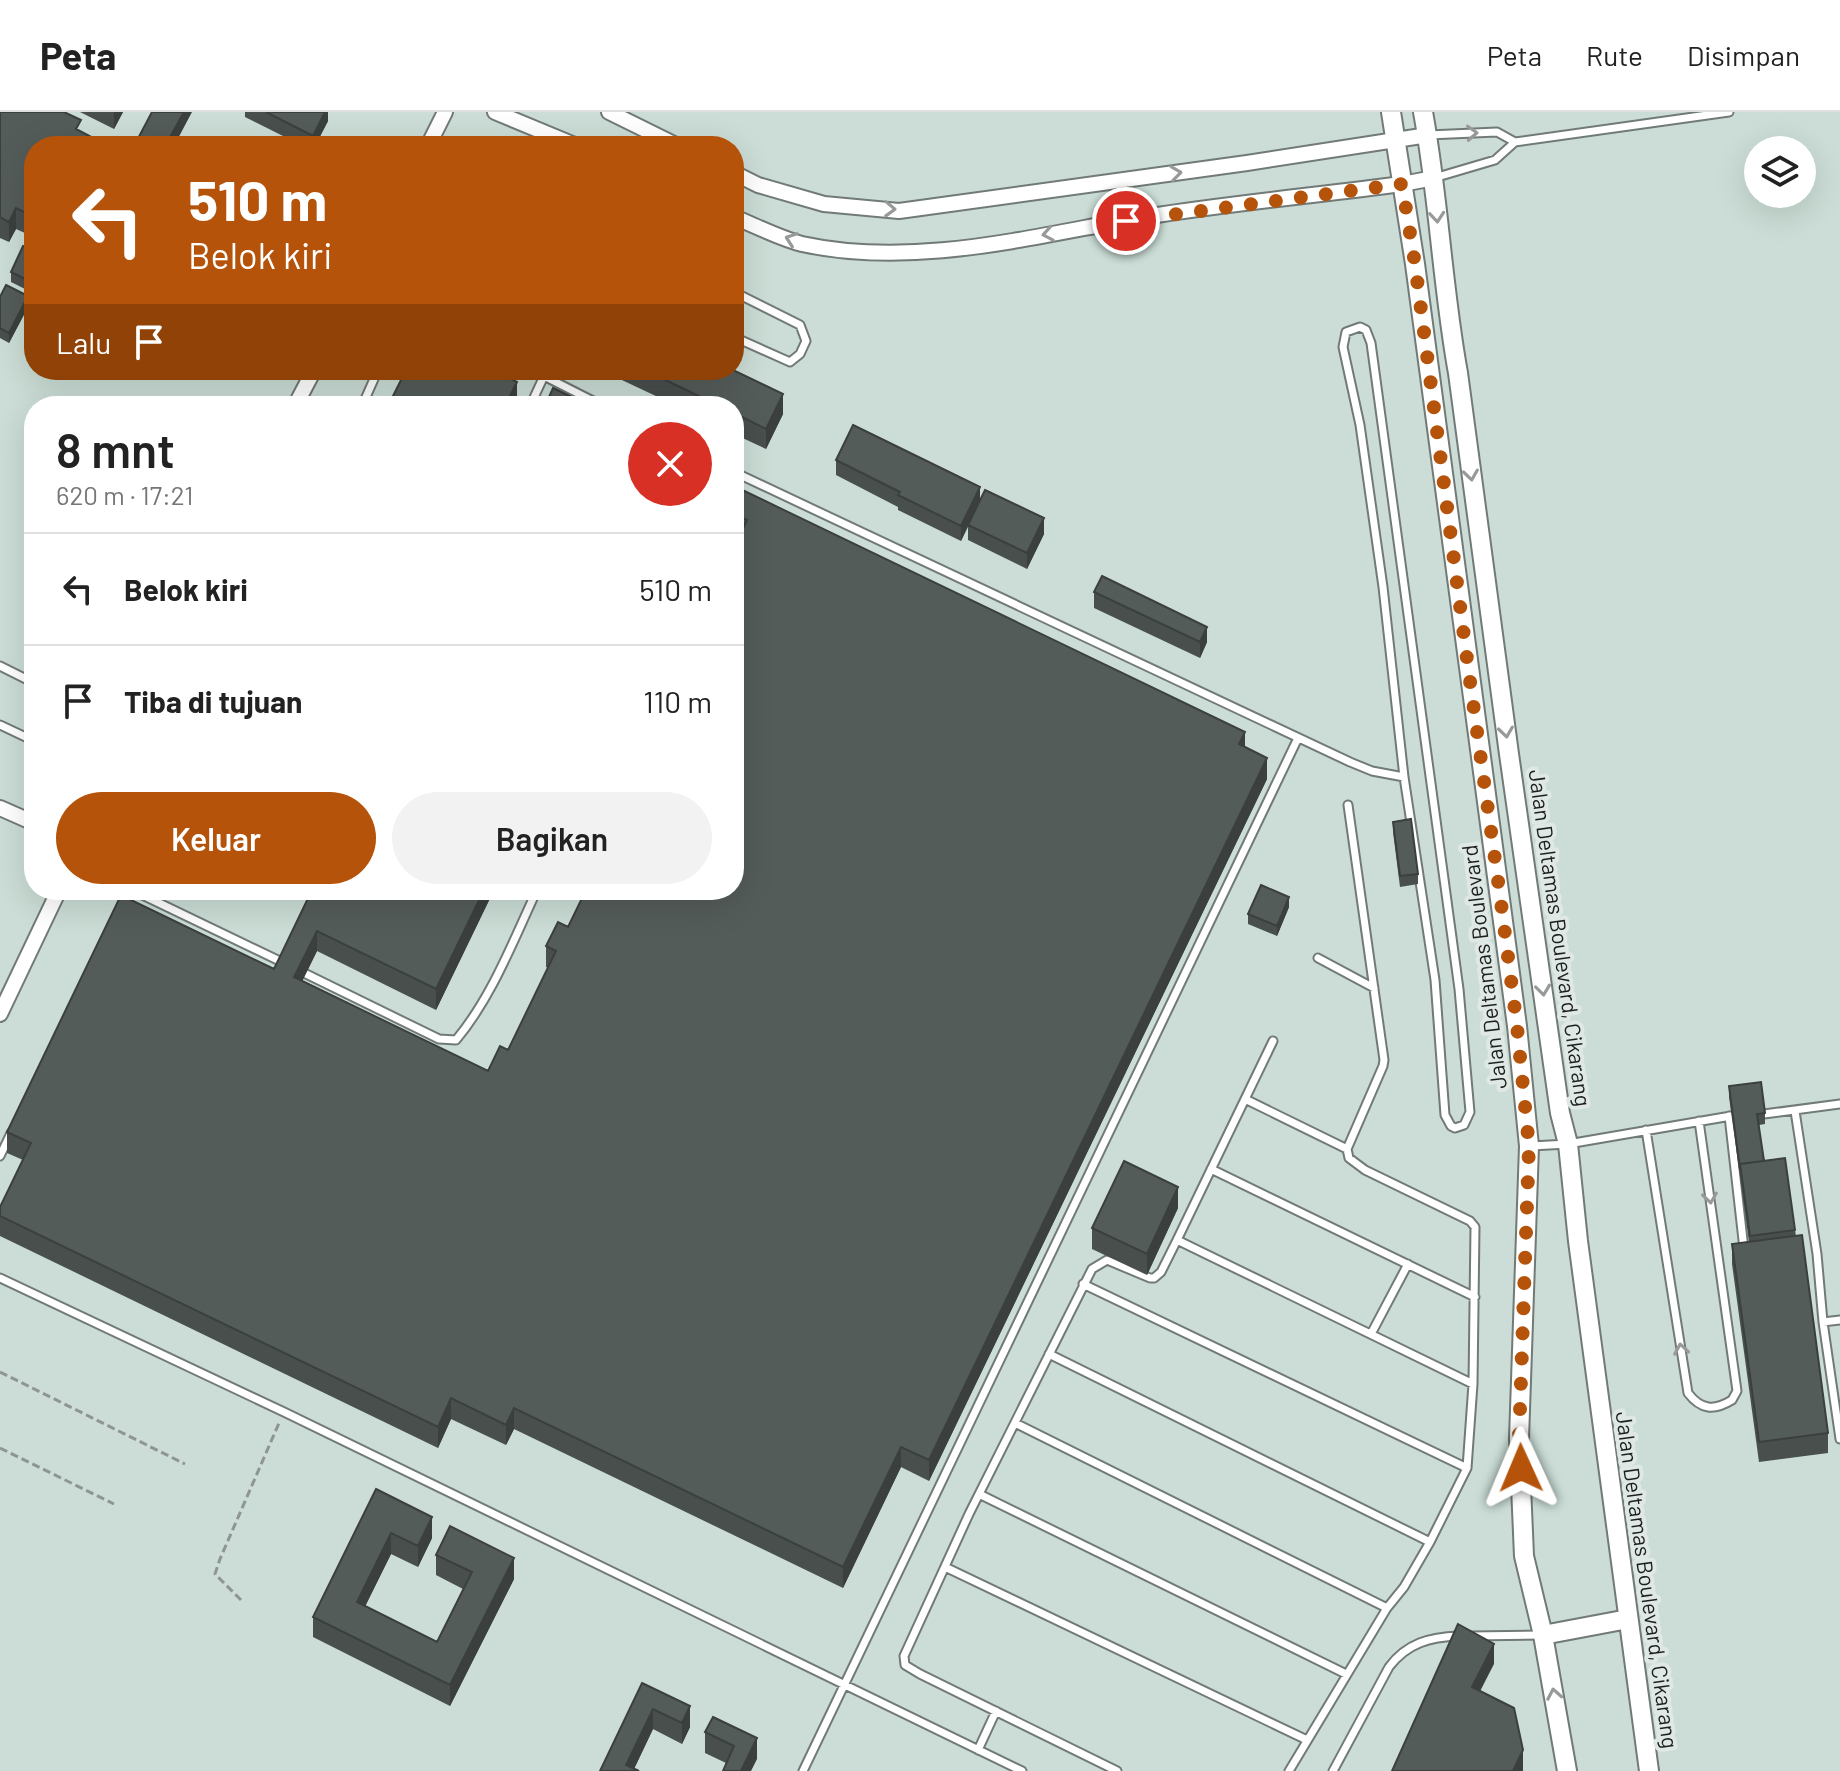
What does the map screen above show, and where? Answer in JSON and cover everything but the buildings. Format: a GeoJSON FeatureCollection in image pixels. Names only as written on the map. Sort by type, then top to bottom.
{"type":"FeatureCollection","features":[{"type":"Feature","properties":{"kind":"street"},"geometry":{"type":"LineString","coordinates":[[433,136],[445,112]]}},
{"type":"Feature","properties":{"kind":"street"},"geometry":{"type":"LineString","coordinates":[[495,112],[552,136]]}},
{"type":"Feature","properties":{"kind":"street"},"geometry":{"type":"LineString","coordinates":[[609,112],[658,136]]}},
{"type":"Feature","properties":{"kind":"street","name":"Jalan Deltamas Boulevard"},"geometry":{"type":"LineString","coordinates":[[1391,112],[1417,278],[1517,1026],[1529,1146],[1519,1439],[1524,1556],[1543,1635],[1567,1771]]}},
{"type":"Feature","properties":{"kind":"street","name":"Jalan Deltamas Boulevard, Cikarang"},"geometry":{"type":"LineString","coordinates":[[1423,112],[1434,178],[1448,318],[1509,754],[1560,1113],[1568,1144],[1578,1241],[1649,1771]]}},
{"type":"Feature","properties":{"kind":"street"},"geometry":{"type":"LineString","coordinates":[[744,178],[824,204],[899,211],[1428,135]]}},
{"type":"Feature","properties":{"kind":"street"},"geometry":{"type":"LineString","coordinates":[[744,221],[799,243],[857,252],[926,252],[1153,216],[1434,178]]}},
{"type":"Feature","properties":{"kind":"street"},"geometry":{"type":"LineString","coordinates":[[0,808],[24,819]]}},
{"type":"Feature","properties":{"kind":"street"},"geometry":{"type":"LineString","coordinates":[[0,1014],[54,900]]}},
{"type":"Feature","properties":{"kind":"street"},"geometry":{"type":"LineString","coordinates":[[1543,1635],[1628,1619]]}},
{"type":"Feature","properties":{"kind":"lane"},"geometry":{"type":"LineString","coordinates":[[1434,178],[1495,160],[1515,142],[1729,112]]}},
{"type":"Feature","properties":{"kind":"lane"},"geometry":{"type":"LineString","coordinates":[[1428,135],[1497,132],[1515,142]]}},
{"type":"Feature","properties":{"kind":"lane"},"geometry":{"type":"LineString","coordinates":[[744,297],[800,325],[806,341],[800,354],[790,362],[744,341]]}},
{"type":"Feature","properties":{"kind":"lane"},"geometry":{"type":"LineString","coordinates":[[1360,327],[1366,330],[1371,343],[1459,989],[1470,1112],[1464,1125],[1455,1128],[1445,1115],[1435,980],[1404,777],[1383,587],[1364,455],[1343,347],[1346,332],[1360,327]]}},
{"type":"Feature","properties":{"kind":"lane"},"geometry":{"type":"LineString","coordinates":[[552,380],[583,396]]}},
{"type":"Feature","properties":{"kind":"lane"},"geometry":{"type":"LineString","coordinates":[[744,478],[1298,738],[1372,771],[1404,777]]}},
{"type":"Feature","properties":{"kind":"lane"},"geometry":{"type":"LineString","coordinates":[[0,666],[24,678]]}},
{"type":"Feature","properties":{"kind":"lane"},"geometry":{"type":"LineString","coordinates":[[0,725],[24,736]]}},
{"type":"Feature","properties":{"kind":"lane"},"geometry":{"type":"LineString","coordinates":[[803,1771],[1298,738]]}},
{"type":"Feature","properties":{"kind":"lane"},"geometry":{"type":"LineString","coordinates":[[1289,1771],[1387,1608],[1404,1587],[1467,1468],[1473,1384],[1477,1231],[1474,1224],[1355,1164],[1349,1158],[1347,1149],[1383,1066],[1384,1052],[1348,805]]}},
{"type":"Feature","properties":{"kind":"lane"},"geometry":{"type":"LineString","coordinates":[[153,900],[439,1039],[456,1040],[469,1025],[492,985],[532,900]]}},
{"type":"Feature","properties":{"kind":"lane"},"geometry":{"type":"LineString","coordinates":[[1318,958],[1374,988]]}},
{"type":"Feature","properties":{"kind":"lane"},"geometry":{"type":"LineString","coordinates":[[1117,1771],[905,1665],[904,1656],[979,1494],[1092,1269],[1107,1260],[1150,1278],[1157,1277],[1273,1041]]}},
{"type":"Feature","properties":{"kind":"lane"},"geometry":{"type":"LineString","coordinates":[[1245,1099],[1347,1149]]}},
{"type":"Feature","properties":{"kind":"lane"},"geometry":{"type":"LineString","coordinates":[[1764,1114],[1840,1104]]}},
{"type":"Feature","properties":{"kind":"lane"},"geometry":{"type":"LineString","coordinates":[[1795,1111],[1840,1439]]}},
{"type":"Feature","properties":{"kind":"lane"},"geometry":{"type":"LineString","coordinates":[[1529,1146],[1568,1144],[1730,1116],[1744,1249],[1750,1254]]}},
{"type":"Feature","properties":{"kind":"lane"},"geometry":{"type":"LineString","coordinates":[[1646,1130],[1688,1393],[1696,1403],[1705,1407],[1716,1406],[1732,1400],[1737,1391],[1699,1121]]}},
{"type":"Feature","properties":{"kind":"lane"},"geometry":{"type":"LineString","coordinates":[[0,1156],[14,1128]]}},
{"type":"Feature","properties":{"kind":"lane"},"geometry":{"type":"LineString","coordinates":[[1211,1169],[1475,1297]]}},
{"type":"Feature","properties":{"kind":"lane"},"geometry":{"type":"LineString","coordinates":[[1177,1240],[1473,1384]]}},
{"type":"Feature","properties":{"kind":"lane"},"geometry":{"type":"LineString","coordinates":[[1371,1334],[1408,1264]]}},
{"type":"Feature","properties":{"kind":"lane"},"geometry":{"type":"LineString","coordinates":[[0,1278],[284,1412],[1022,1771]]}},
{"type":"Feature","properties":{"kind":"lane"},"geometry":{"type":"LineString","coordinates":[[1083,1284],[1467,1468]]}},
{"type":"Feature","properties":{"kind":"lane"},"geometry":{"type":"LineString","coordinates":[[1823,1322],[1840,1320]]}},
{"type":"Feature","properties":{"kind":"lane"},"geometry":{"type":"LineString","coordinates":[[1049,1354],[1430,1542]]}},
{"type":"Feature","properties":{"kind":"lane"},"geometry":{"type":"LineString","coordinates":[[1015,1423],[1387,1608]]}},
{"type":"Feature","properties":{"kind":"lane"},"geometry":{"type":"LineString","coordinates":[[979,1494],[1346,1674]]}},
{"type":"Feature","properties":{"kind":"lane"},"geometry":{"type":"LineString","coordinates":[[945,1567],[1307,1740]]}},
{"type":"Feature","properties":{"kind":"lane"},"geometry":{"type":"LineString","coordinates":[[1333,1771],[1389,1667],[1398,1655],[1415,1643],[1450,1637],[1543,1635]]}},
{"type":"Feature","properties":{"kind":"lane"},"geometry":{"type":"LineString","coordinates":[[978,1750],[996,1711]]}},
{"type":"Feature","properties":{"kind":"path"},"geometry":{"type":"LineString","coordinates":[[0,1372],[185,1464]]}},
{"type":"Feature","properties":{"kind":"path"},"geometry":{"type":"LineString","coordinates":[[241,1600],[215,1574],[284,1412]]}},
{"type":"Feature","properties":{"kind":"path"},"geometry":{"type":"LineString","coordinates":[[0,1448],[114,1504]]}},
{"type":"Feature","properties":{"kind":"shaded area"},"geometry":{"type":"Polygon","coordinates":[[[0,112],[1840,112],[1840,1771],[0,1771],[0,112]]]}},
{"type":"Feature","properties":{"kind":"route"},"geometry":{"type":"LineString","coordinates":[[1126,221],[1402,184],[1500,895],[1529,1146],[1519,1439],[1521,1468]]}}]}
